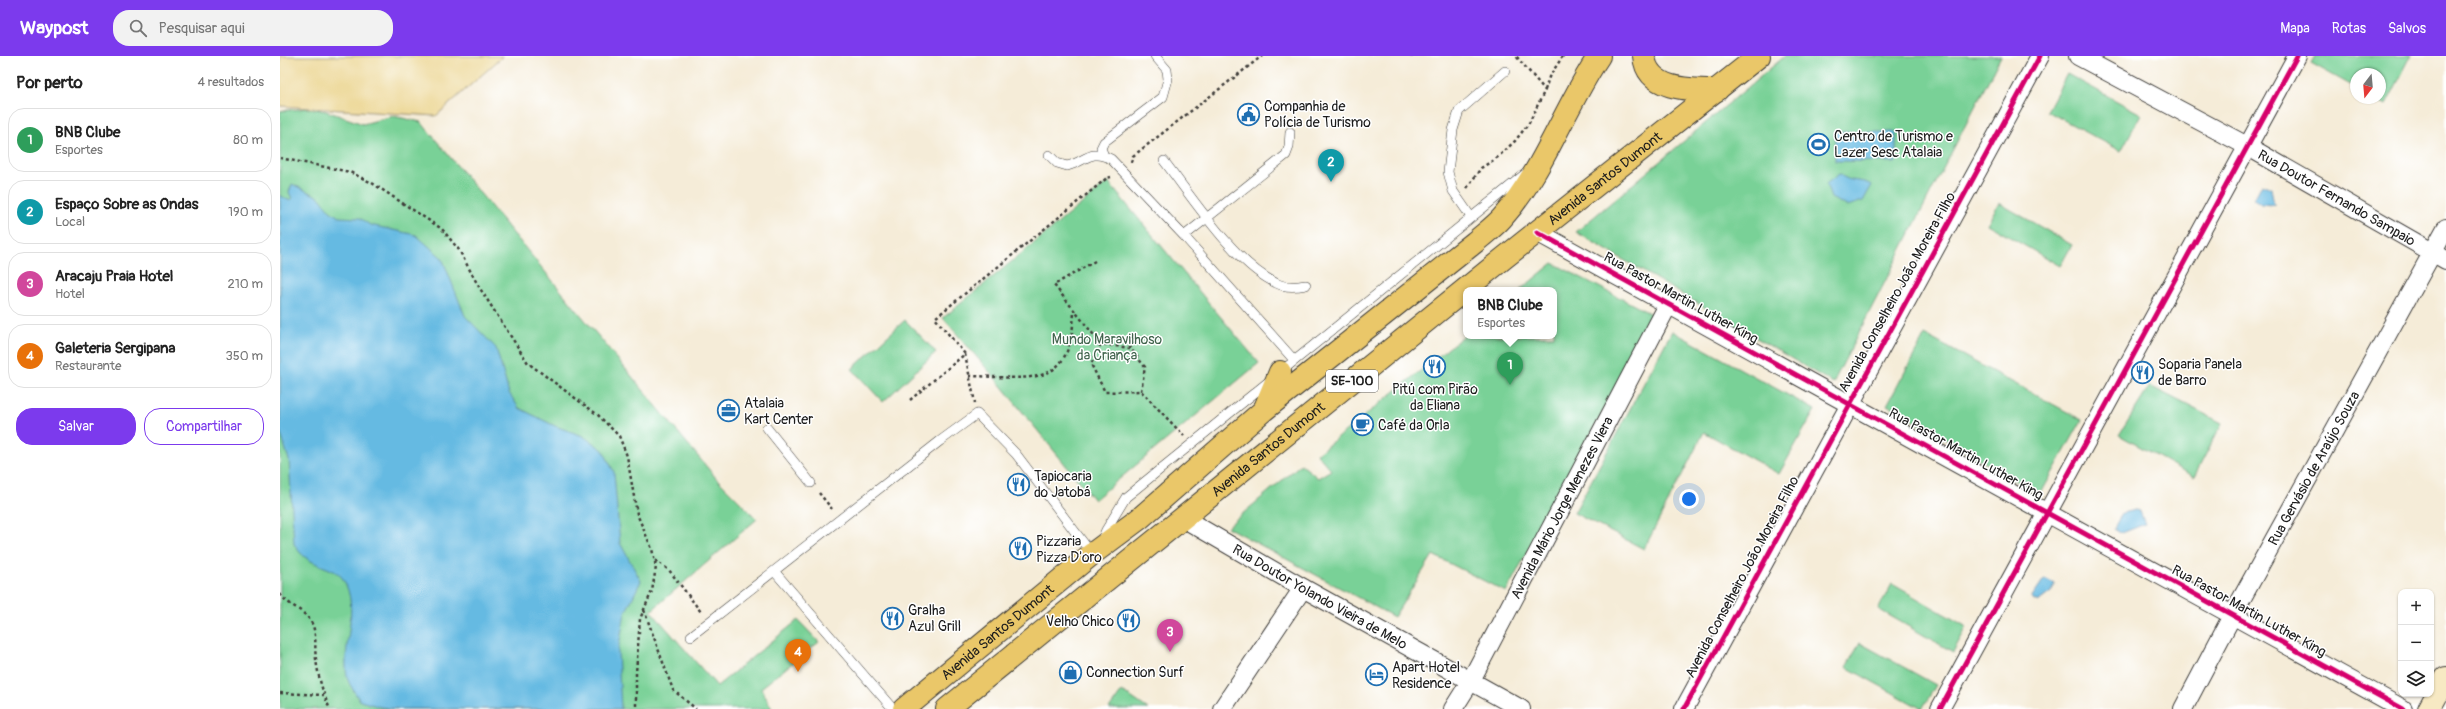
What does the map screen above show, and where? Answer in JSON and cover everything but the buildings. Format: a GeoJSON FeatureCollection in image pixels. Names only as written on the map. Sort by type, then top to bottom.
{"type":"FeatureCollection","features":[{"type":"Feature","properties":{"kind":"main road","name":"Avenida Santos Dumont"},"geometry":{"type":"LineString","coordinates":[[904,709],[1095,552],[1139,519],[1264,410],[1475,242],[1502,218],[1524,189],[1541,161],[1578,87],[1599,56]]}},
{"type":"Feature","properties":{"kind":"main road"},"geometry":{"type":"LineString","coordinates":[[1644,56],[1649,72],[1658,80],[1684,89],[1717,90]]}},
{"type":"Feature","properties":{"kind":"main road","name":"Avenida Santos Dumont"},"geometry":{"type":"LineString","coordinates":[[1469,287],[1759,56]]}},
{"type":"Feature","properties":{"kind":"main road","name":"Avenida Santos Dumont"},"geometry":{"type":"LineString","coordinates":[[947,709],[1463,292]]}},
{"type":"Feature","properties":{"kind":"main road"},"geometry":{"type":"LineString","coordinates":[[1264,410],[1287,366]]}},
{"type":"Feature","properties":{"kind":"street","name":"Avenida Conselheiro João Moreira Filho"},"geometry":{"type":"LineString","coordinates":[[1684,709],[2040,56]]}},
{"type":"Feature","properties":{"kind":"street","name":"Rua Doutor Fernando Sampaio"},"geometry":{"type":"LineString","coordinates":[[2078,56],[2247,146],[2439,256]]}},
{"type":"Feature","properties":{"kind":"street"},"geometry":{"type":"LineString","coordinates":[[1940,709],[2297,56]]}},
{"type":"Feature","properties":{"kind":"street","name":"Rua Gervásio de Araújo Souza"},"geometry":{"type":"LineString","coordinates":[[2183,709],[2232,616],[2439,256],[2446,228]]}},
{"type":"Feature","properties":{"kind":"street","name":"Rua Pastor Martin Luther King"},"geometry":{"type":"LineString","coordinates":[[1537,232],[1668,305],[1850,403],[2232,616],[2403,709]]}},
{"type":"Feature","properties":{"kind":"street","name":"Avenida Mário Jorge Menezes Viera"},"geometry":{"type":"LineString","coordinates":[[1453,709],[1470,682],[1668,305]]}},
{"type":"Feature","properties":{"kind":"street","name":"Rua Doutor Yolando Vieira de Melo"},"geometry":{"type":"LineString","coordinates":[[1183,518],[1303,588],[1521,709]]}},
{"type":"Feature","properties":{"kind":"street"},"geometry":{"type":"LineString","coordinates":[[1222,709],[1303,588]]}},
{"type":"Feature","properties":{"kind":"street"},"geometry":{"type":"LineString","coordinates":[[2429,709],[2446,678]]}},
{"type":"Feature","properties":{"kind":"lane"},"geometry":{"type":"LineString","coordinates":[[1104,156],[1101,148],[1104,142],[1163,97],[1168,79],[1166,70],[1155,56]]}},
{"type":"Feature","properties":{"kind":"lane"},"geometry":{"type":"LineString","coordinates":[[1471,217],[1458,202],[1453,191],[1448,172],[1453,130],[1459,111],[1505,71]]}},
{"type":"Feature","properties":{"kind":"lane"},"geometry":{"type":"LineString","coordinates":[[1184,236],[1286,155],[1289,147],[1290,132]]}},
{"type":"Feature","properties":{"kind":"lane"},"geometry":{"type":"LineString","coordinates":[[1049,155],[1057,163],[1066,166],[1091,154],[1104,156],[1111,159],[1184,236],[1287,366]]}},
{"type":"Feature","properties":{"kind":"lane"},"geometry":{"type":"LineString","coordinates":[[1164,161],[1208,218],[1244,260],[1276,283],[1293,287],[1306,285]]}},
{"type":"Feature","properties":{"kind":"lane"},"geometry":{"type":"LineString","coordinates":[[690,636],[978,414],[1016,454],[1095,552],[1106,530],[1126,497],[1541,161]]}},
{"type":"Feature","properties":{"kind":"lane"},"geometry":{"type":"LineString","coordinates":[[767,428],[811,483]]}},
{"type":"Feature","properties":{"kind":"lane"},"geometry":{"type":"LineString","coordinates":[[774,571],[893,709]]}},
{"type":"Feature","properties":{"kind":"path"},"geometry":{"type":"LineString","coordinates":[[1133,156],[1262,56]]}},
{"type":"Feature","properties":{"kind":"path"},"geometry":{"type":"LineString","coordinates":[[1516,56],[1545,90]]}},
{"type":"Feature","properties":{"kind":"path"},"geometry":{"type":"LineString","coordinates":[[1458,202],[1481,168],[1498,157],[1529,122],[1545,90],[1549,78],[1563,56]]}},
{"type":"Feature","properties":{"kind":"path"},"geometry":{"type":"LineString","coordinates":[[280,158],[350,172],[372,183],[429,219],[448,236],[528,363],[598,415],[619,436],[628,456],[637,514],[655,560],[655,577],[640,620],[637,654],[636,709]]}},
{"type":"Feature","properties":{"kind":"path"},"geometry":{"type":"LineString","coordinates":[[978,414],[965,354],[936,318],[1107,178]]}},
{"type":"Feature","properties":{"kind":"path"},"geometry":{"type":"LineString","coordinates":[[1095,261],[1054,285],[1101,344],[1130,348],[1145,367],[1141,391]]}},
{"type":"Feature","properties":{"kind":"path"},"geometry":{"type":"LineString","coordinates":[[969,376],[1018,379],[1045,376],[1065,357],[1072,342],[1074,311]]}},
{"type":"Feature","properties":{"kind":"path"},"geometry":{"type":"LineString","coordinates":[[1101,344],[1091,364],[1105,392],[1141,391],[1191,444]]}},
{"type":"Feature","properties":{"kind":"path"},"geometry":{"type":"LineString","coordinates":[[910,400],[965,354]]}},
{"type":"Feature","properties":{"kind":"path"},"geometry":{"type":"LineString","coordinates":[[811,483],[840,519]]}},
{"type":"Feature","properties":{"kind":"path"},"geometry":{"type":"LineString","coordinates":[[655,560],[669,570],[709,621]]}},
{"type":"Feature","properties":{"kind":"path"},"geometry":{"type":"LineString","coordinates":[[280,594],[286,602],[303,612],[310,621],[316,637],[316,661],[324,695],[330,709]]}},
{"type":"Feature","properties":{"kind":"path"},"geometry":{"type":"LineString","coordinates":[[644,610],[673,690],[696,709]]}},
{"type":"Feature","properties":{"kind":"path"},"geometry":{"type":"LineString","coordinates":[[280,693],[324,695]]}},
{"type":"Feature","properties":{"kind":"green space","name":"Centro de Turismo e Lazer Sesc Atalaia"},"geometry":{"type":"Polygon","coordinates":[[[1785,56],[2001,56],[1833,383],[1576,232],[1785,56]]]}},
{"type":"Feature","properties":{"kind":"green space"},"geometry":{"type":"Polygon","coordinates":[[[2315,56],[2411,56],[2386,105],[2384,104],[2386,104],[2386,68],[2350,68],[2350,85],[2311,63],[2315,56]]]}},
{"type":"Feature","properties":{"kind":"green space"},"geometry":{"type":"Polygon","coordinates":[[[2067,74],[2141,114],[2121,151],[2047,111],[2067,74]]]}},
{"type":"Feature","properties":{"kind":"green space"},"geometry":{"type":"Polygon","coordinates":[[[309,108],[326,111],[363,124],[393,116],[421,122],[716,478],[757,519],[651,611],[717,686],[798,620],[819,642],[761,688],[772,709],[280,709],[280,111],[309,108]]]}},
{"type":"Feature","properties":{"kind":"green space","name":"Mundo Maravilhoso da Criança"},"geometry":{"type":"Polygon","coordinates":[[[1108,182],[1259,363],[1094,500],[994,377],[943,318],[1108,182]]]}},
{"type":"Feature","properties":{"kind":"green space"},"geometry":{"type":"Polygon","coordinates":[[[1999,203],[2072,245],[2060,266],[1987,224],[1999,203]]]}},
{"type":"Feature","properties":{"kind":"green space"},"geometry":{"type":"Polygon","coordinates":[[[1553,263],[1655,316],[1506,592],[1433,555],[1394,617],[1227,527],[1301,464],[1318,478],[1331,470],[1317,454],[1463,336],[1463,339],[1557,339],[1557,287],[1524,287],[1553,263]]]}},
{"type":"Feature","properties":{"kind":"green space"},"geometry":{"type":"Polygon","coordinates":[[[905,320],[936,352],[883,402],[852,369],[905,320]]]}},
{"type":"Feature","properties":{"kind":"green space"},"geometry":{"type":"Polygon","coordinates":[[[1672,331],[1815,410],[1779,474],[1704,432],[1644,549],[1574,513],[1672,331]]]}},
{"type":"Feature","properties":{"kind":"green space"},"geometry":{"type":"Polygon","coordinates":[[[1925,335],[2082,420],[2040,495],[1887,405],[1925,335]]]}},
{"type":"Feature","properties":{"kind":"green space"},"geometry":{"type":"Polygon","coordinates":[[[2150,386],[2222,423],[2194,477],[2119,435],[2150,386]]]}},
{"type":"Feature","properties":{"kind":"green space"},"geometry":{"type":"Polygon","coordinates":[[[1892,584],[1967,627],[1953,652],[1878,609],[1892,584]]]}},
{"type":"Feature","properties":{"kind":"green space"},"geometry":{"type":"Polygon","coordinates":[[[1860,643],[1936,685],[1922,709],[1846,667],[1860,643]]]}},
{"type":"Feature","properties":{"kind":"green space"},"geometry":{"type":"Polygon","coordinates":[[[1122,691],[1148,709],[1109,709],[1122,691]]]}},
{"type":"Feature","properties":{"kind":"sand"},"geometry":{"type":"Polygon","coordinates":[[[280,56],[503,56],[436,116],[280,106],[280,56]]]}},
{"type":"Feature","properties":{"kind":"water"},"geometry":{"type":"Polygon","coordinates":[[[1835,132],[1896,132],[1896,162],[1835,161],[1835,132]]]}},
{"type":"Feature","properties":{"kind":"water"},"geometry":{"type":"Polygon","coordinates":[[[1839,174],[1851,180],[1872,185],[1863,201],[1847,206],[1831,198],[1826,184],[1839,174]]]}},
{"type":"Feature","properties":{"kind":"water"},"geometry":{"type":"Polygon","coordinates":[[[292,184],[319,197],[330,211],[339,217],[360,218],[370,225],[416,235],[442,258],[465,316],[496,348],[509,393],[519,408],[555,426],[583,436],[603,450],[614,472],[620,543],[641,581],[625,613],[618,651],[621,709],[399,709],[380,707],[360,701],[347,677],[346,652],[351,615],[348,591],[343,579],[339,574],[306,558],[294,544],[289,460],[280,431],[280,195],[288,200],[292,199],[289,192],[292,184]]]}},
{"type":"Feature","properties":{"kind":"water"},"geometry":{"type":"Polygon","coordinates":[[[2262,184],[2271,188],[2274,205],[2261,204],[2254,199],[2262,184]]]}},
{"type":"Feature","properties":{"kind":"water"},"geometry":{"type":"Polygon","coordinates":[[[2139,509],[2145,524],[2122,533],[2114,528],[2122,513],[2139,509]]]}},
{"type":"Feature","properties":{"kind":"water"},"geometry":{"type":"Polygon","coordinates":[[[2044,579],[2055,584],[2051,592],[2038,602],[2031,598],[2044,579]]]}},
{"type":"Feature","properties":{"kind":"cycle path"},"geometry":{"type":"LineString","coordinates":[[1684,709],[2040,56]]}},
{"type":"Feature","properties":{"kind":"cycle path"},"geometry":{"type":"LineString","coordinates":[[1940,709],[2297,56]]}},
{"type":"Feature","properties":{"kind":"cycle path"},"geometry":{"type":"LineString","coordinates":[[1537,232],[2403,709]]}},
{"type":"Feature","properties":{"kind":"place","name":"Companhia de Polícia de Turismo"},"geometry":{"type":"Point","coordinates":[1248,114]}},
{"type":"Feature","properties":{"kind":"place","name":"Centro de Turismo e Lazer Sesc Atalaia"},"geometry":{"type":"Point","coordinates":[1818,144]}},
{"type":"Feature","properties":{"kind":"place","name":"Espaço Sobre as Ondas"},"geometry":{"type":"Point","coordinates":[1331,182]}},
{"type":"Feature","properties":{"kind":"place","name":"Pitú com Pirão da Eliana"},"geometry":{"type":"Point","coordinates":[1435,367]}},
{"type":"Feature","properties":{"kind":"place","name":"Soparia Panela de Barro"},"geometry":{"type":"Point","coordinates":[2142,372]}},
{"type":"Feature","properties":{"kind":"place","name":"BNB Clube"},"geometry":{"type":"Point","coordinates":[1510,385]}},
{"type":"Feature","properties":{"kind":"place","name":"Atalaia Kart Center"},"geometry":{"type":"Point","coordinates":[729,411]}},
{"type":"Feature","properties":{"kind":"place","name":"Café da Orla"},"geometry":{"type":"Point","coordinates":[1362,425]}},
{"type":"Feature","properties":{"kind":"place","name":"Tapiocaria do Jatobá"},"geometry":{"type":"Point","coordinates":[1018,484]}},
{"type":"Feature","properties":{"kind":"place","name":"Pizzaria Pizza D'oro"},"geometry":{"type":"Point","coordinates":[1021,549]}},
{"type":"Feature","properties":{"kind":"place","name":"Gralha Azul Grill"},"geometry":{"type":"Point","coordinates":[893,618]}},
{"type":"Feature","properties":{"kind":"place","name":"Velho Chico"},"geometry":{"type":"Point","coordinates":[1129,621]}},
{"type":"Feature","properties":{"kind":"place","name":"Aracaju Praia Hotel"},"geometry":{"type":"Point","coordinates":[1170,652]}},
{"type":"Feature","properties":{"kind":"place","name":"Galeteria Sergipana"},"geometry":{"type":"Point","coordinates":[798,672]}},
{"type":"Feature","properties":{"kind":"place","name":"Connection Surf"},"geometry":{"type":"Point","coordinates":[1070,672]}},
{"type":"Feature","properties":{"kind":"place","name":"Apart Hotel Residence"},"geometry":{"type":"Point","coordinates":[1377,675]}}]}
